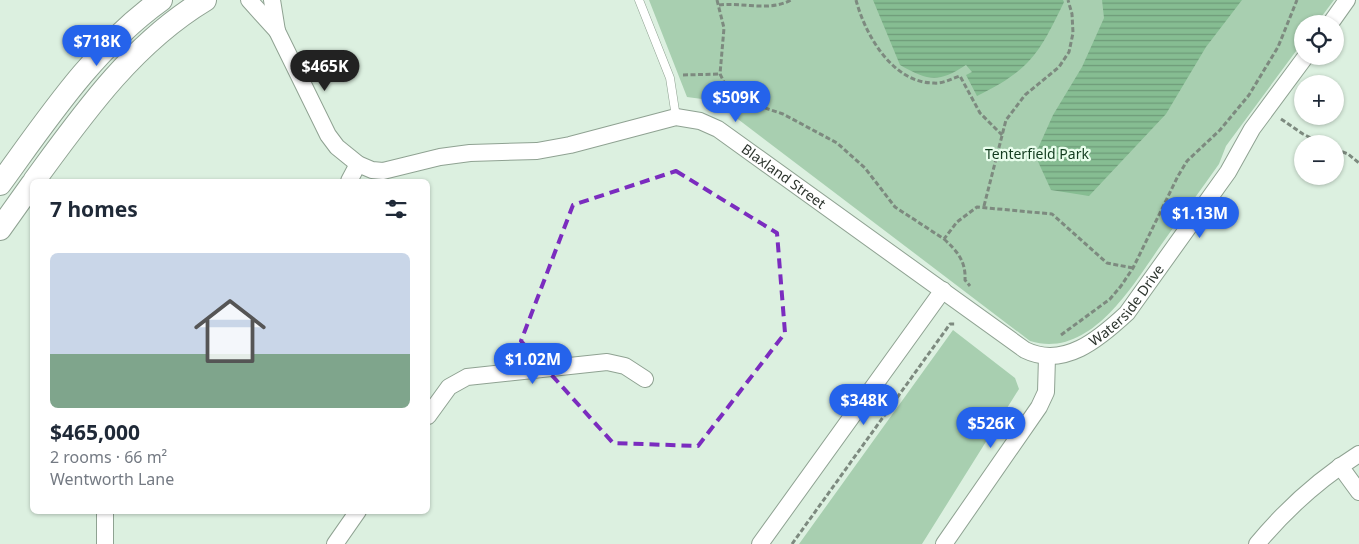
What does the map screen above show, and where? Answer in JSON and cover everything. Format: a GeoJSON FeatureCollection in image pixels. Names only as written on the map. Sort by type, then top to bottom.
{"type":"FeatureCollection","features":[{"type":"Feature","properties":{"kind":"street"},"geometry":{"type":"LineString","coordinates":[[0,184],[53,111],[92,62],[142,15],[161,0]]}},
{"type":"Feature","properties":{"kind":"street"},"geometry":{"type":"LineString","coordinates":[[37,179],[90,105],[122,68],[163,30],[205,0]]}},
{"type":"Feature","properties":{"kind":"street"},"geometry":{"type":"LineString","coordinates":[[249,0],[277,31],[328,135],[337,147],[358,164],[350,179]]}},
{"type":"Feature","properties":{"kind":"street"},"geometry":{"type":"LineString","coordinates":[[272,0],[277,31]]}},
{"type":"Feature","properties":{"kind":"street"},"geometry":{"type":"LineString","coordinates":[[1336,15],[1347,0]]}},
{"type":"Feature","properties":{"kind":"street","name":"Waterside Drive"},"geometry":{"type":"LineString","coordinates":[[1047,357],[1060,356],[1077,351],[1111,328],[1127,313],[1228,172],[1245,139],[1299,65]]}},
{"type":"Feature","properties":{"kind":"street","name":"Blaxland Street"},"geometry":{"type":"LineString","coordinates":[[358,164],[372,170],[383,171],[440,157],[537,151],[602,138],[676,117],[700,120],[718,129],[1025,350],[1047,357]]}},
{"type":"Feature","properties":{"kind":"street"},"geometry":{"type":"LineString","coordinates":[[0,229],[30,188]]}},
{"type":"Feature","properties":{"kind":"street"},"geometry":{"type":"LineString","coordinates":[[760,544],[943,290]]}},
{"type":"Feature","properties":{"kind":"street"},"geometry":{"type":"LineString","coordinates":[[944,544],[1039,407],[1046,392],[1047,357]]}},
{"type":"Feature","properties":{"kind":"street"},"geometry":{"type":"LineString","coordinates":[[430,413],[442,396],[456,382],[481,374],[607,362],[625,366],[645,379]]}},
{"type":"Feature","properties":{"kind":"street"},"geometry":{"type":"LineString","coordinates":[[1257,544],[1283,513],[1311,487],[1359,454]]}},
{"type":"Feature","properties":{"kind":"street"},"geometry":{"type":"LineString","coordinates":[[1340,466],[1359,492]]}},
{"type":"Feature","properties":{"kind":"street"},"geometry":{"type":"LineString","coordinates":[[105,514],[105,544]]}},
{"type":"Feature","properties":{"kind":"street"},"geometry":{"type":"LineString","coordinates":[[334,544],[356,514]]}},
{"type":"Feature","properties":{"kind":"lane"},"geometry":{"type":"LineString","coordinates":[[640,0],[670,78],[676,117]]}},
{"type":"Feature","properties":{"kind":"path"},"geometry":{"type":"LineString","coordinates":[[717,0],[724,28],[720,74],[728,90],[735,98],[783,114],[837,143],[865,168],[895,207],[944,239],[961,258],[965,270],[965,280],[986,301],[966,330],[956,323],[950,324],[792,544]]}},
{"type":"Feature","properties":{"kind":"path"},"geometry":{"type":"LineString","coordinates":[[718,5],[733,3],[771,7],[791,0]]}},
{"type":"Feature","properties":{"kind":"path"},"geometry":{"type":"LineString","coordinates":[[856,0],[867,29],[878,48],[898,69],[912,78],[935,84],[960,76],[980,113],[1003,135]]}},
{"type":"Feature","properties":{"kind":"path"},"geometry":{"type":"LineString","coordinates":[[984,206],[1006,120],[1012,109],[1036,85],[1059,67],[1069,52],[1073,33],[1072,14],[1068,0]]}},
{"type":"Feature","properties":{"kind":"path"},"geometry":{"type":"LineString","coordinates":[[1056,337],[1110,299],[1133,268],[1178,176],[1188,161],[1225,125],[1249,95],[1278,47],[1297,0]]}},
{"type":"Feature","properties":{"kind":"path"},"geometry":{"type":"LineString","coordinates":[[670,78],[684,74],[720,74]]}},
{"type":"Feature","properties":{"kind":"path"},"geometry":{"type":"LineString","coordinates":[[1249,95],[1305,135]]}},
{"type":"Feature","properties":{"kind":"path"},"geometry":{"type":"LineString","coordinates":[[1344,152],[1359,163]]}},
{"type":"Feature","properties":{"kind":"path"},"geometry":{"type":"LineString","coordinates":[[944,239],[957,222],[970,211],[984,206],[1052,214],[1107,263],[1133,268]]}},
{"type":"Feature","properties":{"kind":"highlighted area"},"geometry":{"type":"Polygon","coordinates":[[[676,171],[777,233],[785,333],[698,446],[613,443],[521,341],[573,205],[676,171]]]}},
{"type":"Feature","properties":{"kind":"green space","name":"Tenterfield Park"},"geometry":{"type":"Polygon","coordinates":[[[649,0],[1334,0],[1323,15],[1294,15],[1294,54],[1226,146],[1219,164],[1123,298],[1108,315],[1090,330],[1072,340],[1052,344],[1030,341],[722,107],[702,99],[687,97],[649,0]]]}},
{"type":"Feature","properties":{"kind":"green space"},"geometry":{"type":"Polygon","coordinates":[[[953,330],[1015,378],[1019,389],[922,544],[799,544],[953,330]]]}},
{"type":"Feature","properties":{"kind":"shaded area"},"geometry":{"type":"Polygon","coordinates":[[[873,0],[1063,0],[1064,2],[1047,35],[1031,59],[1009,78],[977,96],[966,75],[972,72],[966,65],[948,75],[933,78],[926,77],[900,65],[873,0]]]}},
{"type":"Feature","properties":{"kind":"shaded area"},"geometry":{"type":"Polygon","coordinates":[[[1102,0],[1242,0],[1206,47],[1166,114],[1089,196],[1051,190],[1035,155],[1053,115],[1082,67],[1104,18],[1102,0]]]}}]}
